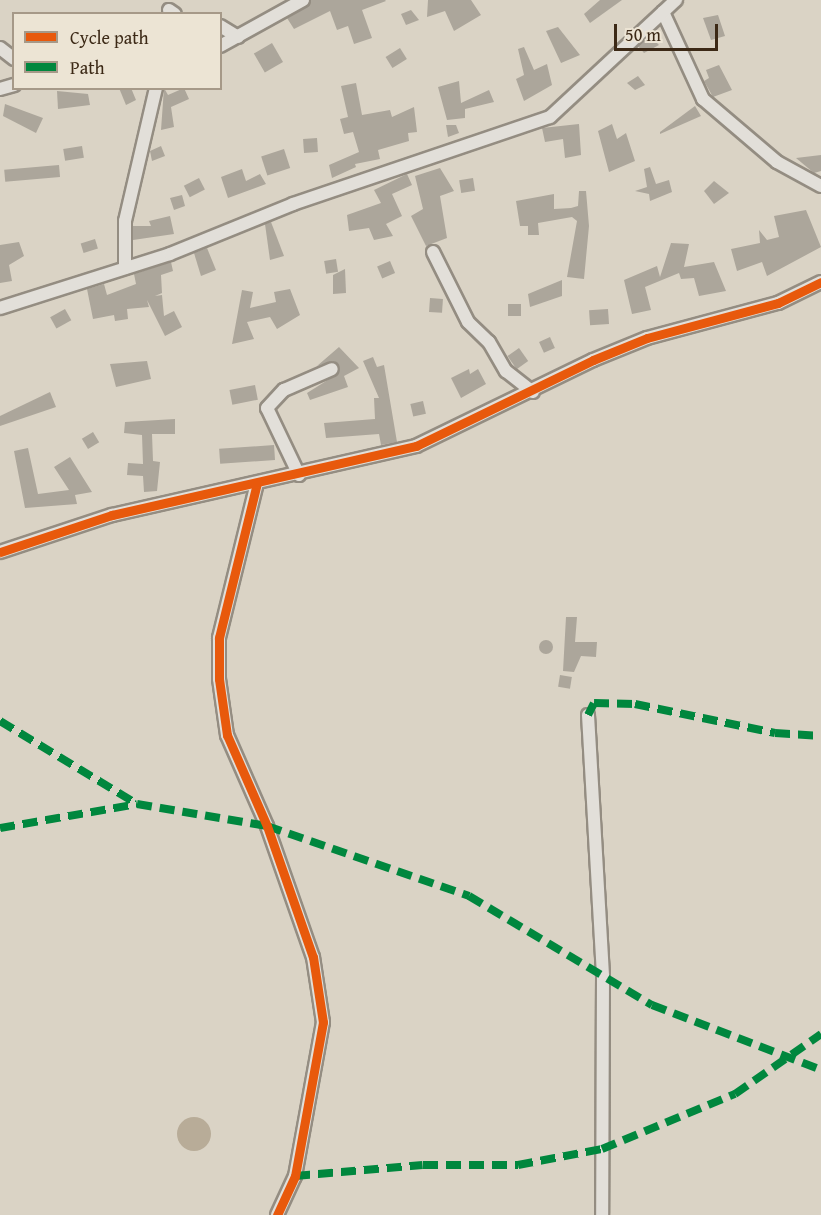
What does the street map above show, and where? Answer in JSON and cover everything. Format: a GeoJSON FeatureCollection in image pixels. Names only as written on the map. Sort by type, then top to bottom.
{"type":"FeatureCollection","features":[{"type":"Feature","properties":{"kind":"street"},"geometry":{"type":"LineString","coordinates":[[222,45],[303,0]]}},
{"type":"Feature","properties":{"kind":"street"},"geometry":{"type":"LineString","coordinates":[[0,308],[125,268],[550,117],[676,0]]}},
{"type":"Feature","properties":{"kind":"street"},"geometry":{"type":"LineString","coordinates":[[663,12],[703,99],[777,162],[821,186]]}},
{"type":"Feature","properties":{"kind":"street"},"geometry":{"type":"LineString","coordinates":[[222,27],[238,37]]}},
{"type":"Feature","properties":{"kind":"street"},"geometry":{"type":"LineString","coordinates":[[0,48],[12,57]]}},
{"type":"Feature","properties":{"kind":"street"},"geometry":{"type":"LineString","coordinates":[[125,268],[125,221],[156,90]]}},
{"type":"Feature","properties":{"kind":"street"},"geometry":{"type":"LineString","coordinates":[[433,252],[468,322],[489,342],[506,371],[533,392]]}},
{"type":"Feature","properties":{"kind":"street"},"geometry":{"type":"LineString","coordinates":[[0,552],[112,515],[299,475],[416,446],[647,338],[778,303],[821,282]]}},
{"type":"Feature","properties":{"kind":"street"},"geometry":{"type":"LineString","coordinates":[[299,475],[267,408],[284,390],[332,369]]}},
{"type":"Feature","properties":{"kind":"street"},"geometry":{"type":"LineString","coordinates":[[256,483],[219,638],[219,679],[227,735],[267,826],[313,957],[323,1022],[295,1176],[277,1215]]}},
{"type":"Feature","properties":{"kind":"street"},"geometry":{"type":"LineString","coordinates":[[588,716],[603,976],[603,1215]]}},
{"type":"Feature","properties":{"kind":"shaded area"},"geometry":{"type":"Polygon","coordinates":[[[194,1117],[206,1122],[211,1134],[206,1146],[194,1151],[182,1146],[177,1134],[182,1122],[194,1117]]]}},
{"type":"Feature","properties":{"kind":"building"},"geometry":{"type":"Polygon","coordinates":[[[311,0],[386,1],[362,10],[372,38],[354,44],[348,26],[337,30],[330,11],[294,29],[287,18],[311,0]]]}},
{"type":"Feature","properties":{"kind":"building"},"geometry":{"type":"Polygon","coordinates":[[[428,0],[471,0],[481,15],[454,31],[445,11],[427,17],[428,0]]]}},
{"type":"Feature","properties":{"kind":"building"},"geometry":{"type":"Polygon","coordinates":[[[600,0],[622,0],[590,23],[584,14],[600,0]]]}},
{"type":"Feature","properties":{"kind":"building"},"geometry":{"type":"Polygon","coordinates":[[[411,10],[419,20],[406,25],[401,14],[411,10]]]}},
{"type":"Feature","properties":{"kind":"building"},"geometry":{"type":"Polygon","coordinates":[[[718,15],[725,36],[711,40],[703,18],[718,15]]]}},
{"type":"Feature","properties":{"kind":"building"},"geometry":{"type":"Polygon","coordinates":[[[558,27],[580,55],[561,63],[546,31],[558,27]]]}},
{"type":"Feature","properties":{"kind":"building"},"geometry":{"type":"Polygon","coordinates":[[[650,36],[659,45],[644,53],[638,46],[650,36]]]}},
{"type":"Feature","properties":{"kind":"building"},"geometry":{"type":"Polygon","coordinates":[[[272,43],[283,62],[265,73],[254,54],[272,43]]]}},
{"type":"Feature","properties":{"kind":"building"},"geometry":{"type":"Polygon","coordinates":[[[524,47],[534,70],[547,64],[552,85],[524,101],[516,79],[524,75],[518,49],[524,47]]]}},
{"type":"Feature","properties":{"kind":"building"},"geometry":{"type":"Polygon","coordinates":[[[400,48],[407,59],[392,68],[386,57],[400,48]]]}},
{"type":"Feature","properties":{"kind":"building"},"geometry":{"type":"Polygon","coordinates":[[[719,65],[732,90],[713,97],[704,81],[709,78],[706,70],[719,65]]]}},
{"type":"Feature","properties":{"kind":"building"},"geometry":{"type":"Polygon","coordinates":[[[638,76],[645,85],[635,90],[627,83],[638,76]]]}},
{"type":"Feature","properties":{"kind":"building"},"geometry":{"type":"Polygon","coordinates":[[[459,81],[461,103],[489,90],[494,102],[465,109],[465,118],[447,120],[438,87],[459,81]]]}},
{"type":"Feature","properties":{"kind":"building"},"geometry":{"type":"Polygon","coordinates":[[[356,83],[362,115],[390,110],[392,117],[414,107],[417,132],[408,133],[409,141],[378,150],[380,159],[355,164],[356,167],[332,178],[329,165],[359,152],[353,132],[344,134],[340,119],[348,117],[341,86],[356,83]]]}},
{"type":"Feature","properties":{"kind":"building"},"geometry":{"type":"Polygon","coordinates":[[[120,90],[132,90],[136,100],[126,105],[120,90]]]}},
{"type":"Feature","properties":{"kind":"building"},"geometry":{"type":"Polygon","coordinates":[[[164,90],[168,95],[185,90],[189,99],[171,107],[174,127],[161,130],[164,90]]]}},
{"type":"Feature","properties":{"kind":"building"},"geometry":{"type":"Polygon","coordinates":[[[57,91],[88,94],[90,105],[58,109],[57,91]]]}},
{"type":"Feature","properties":{"kind":"building"},"geometry":{"type":"Polygon","coordinates":[[[5,104],[43,118],[36,133],[3,116],[5,104]]]}},
{"type":"Feature","properties":{"kind":"building"},"geometry":{"type":"Polygon","coordinates":[[[695,106],[701,116],[660,134],[660,132],[695,106]]]}},
{"type":"Feature","properties":{"kind":"building"},"geometry":{"type":"Polygon","coordinates":[[[579,124],[581,155],[565,158],[563,139],[545,142],[542,128],[579,124]]]}},
{"type":"Feature","properties":{"kind":"building"},"geometry":{"type":"Polygon","coordinates":[[[612,124],[617,139],[626,133],[635,161],[609,172],[598,131],[612,124]]]}},
{"type":"Feature","properties":{"kind":"building"},"geometry":{"type":"Polygon","coordinates":[[[446,125],[456,125],[459,133],[448,137],[446,125]]]}},
{"type":"Feature","properties":{"kind":"building"},"geometry":{"type":"Polygon","coordinates":[[[317,138],[318,152],[304,153],[303,139],[317,138]]]}},
{"type":"Feature","properties":{"kind":"building"},"geometry":{"type":"Polygon","coordinates":[[[82,146],[84,158],[65,161],[63,149],[82,146]]]}},
{"type":"Feature","properties":{"kind":"building"},"geometry":{"type":"Polygon","coordinates":[[[161,146],[165,156],[152,161],[150,151],[161,146]]]}},
{"type":"Feature","properties":{"kind":"building"},"geometry":{"type":"Polygon","coordinates":[[[284,149],[290,168],[267,175],[261,156],[284,149]]]}},
{"type":"Feature","properties":{"kind":"building"},"geometry":{"type":"Polygon","coordinates":[[[821,155],[821,171],[814,173],[796,158],[821,155]]]}},
{"type":"Feature","properties":{"kind":"building"},"geometry":{"type":"Polygon","coordinates":[[[59,165],[60,177],[5,182],[4,170],[59,165]]]}},
{"type":"Feature","properties":{"kind":"building"},"geometry":{"type":"Polygon","coordinates":[[[650,167],[656,184],[669,180],[672,192],[650,201],[649,194],[635,191],[647,187],[644,169],[650,167]]]}},
{"type":"Feature","properties":{"kind":"building"},"geometry":{"type":"Polygon","coordinates":[[[440,168],[454,191],[440,196],[447,238],[426,246],[411,216],[423,209],[415,176],[440,168]]]}},
{"type":"Feature","properties":{"kind":"building"},"geometry":{"type":"Polygon","coordinates":[[[242,169],[246,181],[260,174],[266,184],[228,198],[221,177],[242,169]]]}},
{"type":"Feature","properties":{"kind":"building"},"geometry":{"type":"Polygon","coordinates":[[[407,174],[412,185],[392,194],[402,216],[386,224],[393,236],[374,240],[369,228],[349,231],[347,215],[381,203],[374,190],[407,174]]]}},
{"type":"Feature","properties":{"kind":"building"},"geometry":{"type":"Polygon","coordinates":[[[199,178],[205,190],[190,197],[184,186],[199,178]]]}},
{"type":"Feature","properties":{"kind":"building"},"geometry":{"type":"Polygon","coordinates":[[[473,178],[475,191],[461,193],[459,180],[473,178]]]}},
{"type":"Feature","properties":{"kind":"building"},"geometry":{"type":"Polygon","coordinates":[[[714,181],[729,193],[714,204],[704,191],[714,181]]]}},
{"type":"Feature","properties":{"kind":"building"},"geometry":{"type":"Polygon","coordinates":[[[579,191],[586,191],[589,226],[584,279],[567,277],[577,221],[572,217],[538,223],[539,235],[528,235],[528,226],[520,226],[516,201],[554,194],[554,209],[571,208],[578,206],[579,191]]]}},
{"type":"Feature","properties":{"kind":"building"},"geometry":{"type":"Polygon","coordinates":[[[182,195],[185,206],[174,210],[170,198],[182,195]]]}},
{"type":"Feature","properties":{"kind":"building"},"geometry":{"type":"Polygon","coordinates":[[[806,210],[821,247],[767,276],[762,262],[737,271],[731,249],[760,243],[759,230],[767,240],[779,237],[774,216],[806,210]]]}},
{"type":"Feature","properties":{"kind":"building"},"geometry":{"type":"Polygon","coordinates":[[[170,216],[174,234],[133,240],[133,226],[151,226],[149,221],[170,216]]]}},
{"type":"Feature","properties":{"kind":"building"},"geometry":{"type":"Polygon","coordinates":[[[271,222],[284,256],[270,260],[265,224],[271,222]]]}},
{"type":"Feature","properties":{"kind":"building"},"geometry":{"type":"Polygon","coordinates":[[[95,239],[98,249],[84,253],[81,243],[95,239]]]}},
{"type":"Feature","properties":{"kind":"building"},"geometry":{"type":"Polygon","coordinates":[[[19,242],[24,256],[9,265],[12,281],[0,283],[0,245],[19,242]]]}},
{"type":"Feature","properties":{"kind":"building"},"geometry":{"type":"Polygon","coordinates":[[[671,243],[689,244],[684,267],[714,262],[726,291],[699,296],[694,278],[681,279],[679,273],[645,287],[651,310],[632,314],[624,280],[657,266],[660,277],[671,243]]]}},
{"type":"Feature","properties":{"kind":"building"},"geometry":{"type":"Polygon","coordinates":[[[207,248],[216,270],[201,276],[194,253],[207,248]]]}},
{"type":"Feature","properties":{"kind":"building"},"geometry":{"type":"Polygon","coordinates":[[[336,259],[338,272],[326,274],[324,261],[336,259]]]}},
{"type":"Feature","properties":{"kind":"building"},"geometry":{"type":"Polygon","coordinates":[[[390,261],[395,273],[382,278],[377,266],[390,261]]]}},
{"type":"Feature","properties":{"kind":"building"},"geometry":{"type":"Polygon","coordinates":[[[171,262],[173,271],[161,275],[162,293],[155,296],[162,295],[164,316],[174,311],[182,327],[165,336],[147,300],[149,307],[127,309],[128,319],[115,321],[114,315],[93,319],[87,289],[104,284],[107,295],[136,284],[134,274],[171,262]]]}},
{"type":"Feature","properties":{"kind":"building"},"geometry":{"type":"Polygon","coordinates":[[[345,269],[346,293],[333,294],[333,275],[345,269]]]}},
{"type":"Feature","properties":{"kind":"building"},"geometry":{"type":"Polygon","coordinates":[[[562,280],[562,296],[530,307],[528,294],[562,280]]]}},
{"type":"Feature","properties":{"kind":"building"},"geometry":{"type":"Polygon","coordinates":[[[290,289],[300,315],[277,329],[270,317],[247,322],[254,339],[232,344],[242,290],[253,292],[250,308],[276,302],[274,292],[290,289]]]}},
{"type":"Feature","properties":{"kind":"building"},"geometry":{"type":"Polygon","coordinates":[[[430,298],[443,299],[442,313],[429,312],[430,298]]]}},
{"type":"Feature","properties":{"kind":"building"},"geometry":{"type":"Polygon","coordinates":[[[508,304],[521,304],[521,316],[508,316],[508,304]]]}},
{"type":"Feature","properties":{"kind":"building"},"geometry":{"type":"Polygon","coordinates":[[[65,309],[71,320],[56,329],[50,317],[65,309]]]}},
{"type":"Feature","properties":{"kind":"building"},"geometry":{"type":"Polygon","coordinates":[[[608,309],[609,324],[590,325],[589,310],[608,309]]]}},
{"type":"Feature","properties":{"kind":"building"},"geometry":{"type":"Polygon","coordinates":[[[550,337],[555,348],[544,353],[539,342],[550,337]]]}},
{"type":"Feature","properties":{"kind":"building"},"geometry":{"type":"Polygon","coordinates":[[[339,347],[359,368],[344,376],[348,387],[310,400],[307,393],[339,373],[333,361],[317,366],[339,347]]]}},
{"type":"Feature","properties":{"kind":"building"},"geometry":{"type":"Polygon","coordinates":[[[519,348],[528,361],[517,369],[508,356],[519,348]]]}},
{"type":"Feature","properties":{"kind":"building"},"geometry":{"type":"Polygon","coordinates":[[[373,357],[377,367],[384,365],[397,442],[381,445],[379,434],[326,438],[324,423],[375,419],[374,398],[379,398],[363,361],[373,357]]]}},
{"type":"Feature","properties":{"kind":"building"},"geometry":{"type":"Polygon","coordinates":[[[147,361],[151,379],[116,387],[110,364],[147,361]]]}},
{"type":"Feature","properties":{"kind":"building"},"geometry":{"type":"Polygon","coordinates":[[[469,369],[470,374],[478,369],[486,384],[461,398],[451,378],[469,369]]]}},
{"type":"Feature","properties":{"kind":"building"},"geometry":{"type":"Polygon","coordinates":[[[255,385],[258,400],[232,405],[229,390],[255,385]]]}},
{"type":"Feature","properties":{"kind":"building"},"geometry":{"type":"Polygon","coordinates":[[[50,392],[56,407],[0,426],[0,416],[50,392]]]}},
{"type":"Feature","properties":{"kind":"building"},"geometry":{"type":"Polygon","coordinates":[[[423,401],[426,414],[413,417],[410,404],[423,401]]]}},
{"type":"Feature","properties":{"kind":"building"},"geometry":{"type":"Polygon","coordinates":[[[175,419],[175,434],[152,434],[153,461],[160,462],[157,491],[144,492],[143,476],[127,475],[128,463],[143,464],[142,435],[124,433],[125,422],[175,419]]]}},
{"type":"Feature","properties":{"kind":"building"},"geometry":{"type":"Polygon","coordinates":[[[93,432],[99,442],[88,449],[82,439],[93,432]]]}},
{"type":"Feature","properties":{"kind":"building"},"geometry":{"type":"Polygon","coordinates":[[[274,445],[275,460],[220,464],[219,449],[274,445]]]}},
{"type":"Feature","properties":{"kind":"building"},"geometry":{"type":"Polygon","coordinates":[[[28,448],[38,494],[69,490],[54,467],[70,457],[92,492],[75,495],[77,504],[25,508],[14,451],[28,448]]]}},
{"type":"Feature","properties":{"kind":"building"},"geometry":{"type":"Polygon","coordinates":[[[566,617],[577,617],[575,642],[597,642],[596,657],[581,656],[574,672],[563,671],[566,617]]]}},
{"type":"Feature","properties":{"kind":"building"},"geometry":{"type":"Polygon","coordinates":[[[543,640],[549,640],[553,647],[549,654],[543,654],[539,650],[539,644],[543,640]]]}},
{"type":"Feature","properties":{"kind":"building"},"geometry":{"type":"Polygon","coordinates":[[[560,675],[572,677],[570,689],[558,687],[560,675]]]}},
{"type":"Feature","properties":{"kind":"marked path"},"geometry":{"type":"LineString","coordinates":[[588,715],[594,703],[635,704],[775,733],[821,736]]}},
{"type":"Feature","properties":{"kind":"marked path"},"geometry":{"type":"LineString","coordinates":[[0,721],[137,804]]}},
{"type":"Feature","properties":{"kind":"marked path"},"geometry":{"type":"LineString","coordinates":[[0,828],[137,804],[267,826],[469,896],[652,1005],[821,1070]]}},
{"type":"Feature","properties":{"kind":"marked path"},"geometry":{"type":"LineString","coordinates":[[295,1176],[423,1165],[518,1165],[602,1149],[735,1094],[821,1034]]}},
{"type":"Feature","properties":{"kind":"cycle path"},"geometry":{"type":"LineString","coordinates":[[0,552],[112,515],[416,446],[593,360],[647,338],[778,303],[821,282]]}},
{"type":"Feature","properties":{"kind":"cycle path"},"geometry":{"type":"LineString","coordinates":[[257,483],[219,638],[219,679],[227,735],[267,826],[313,957],[323,1022],[295,1176],[277,1215]]}}]}
